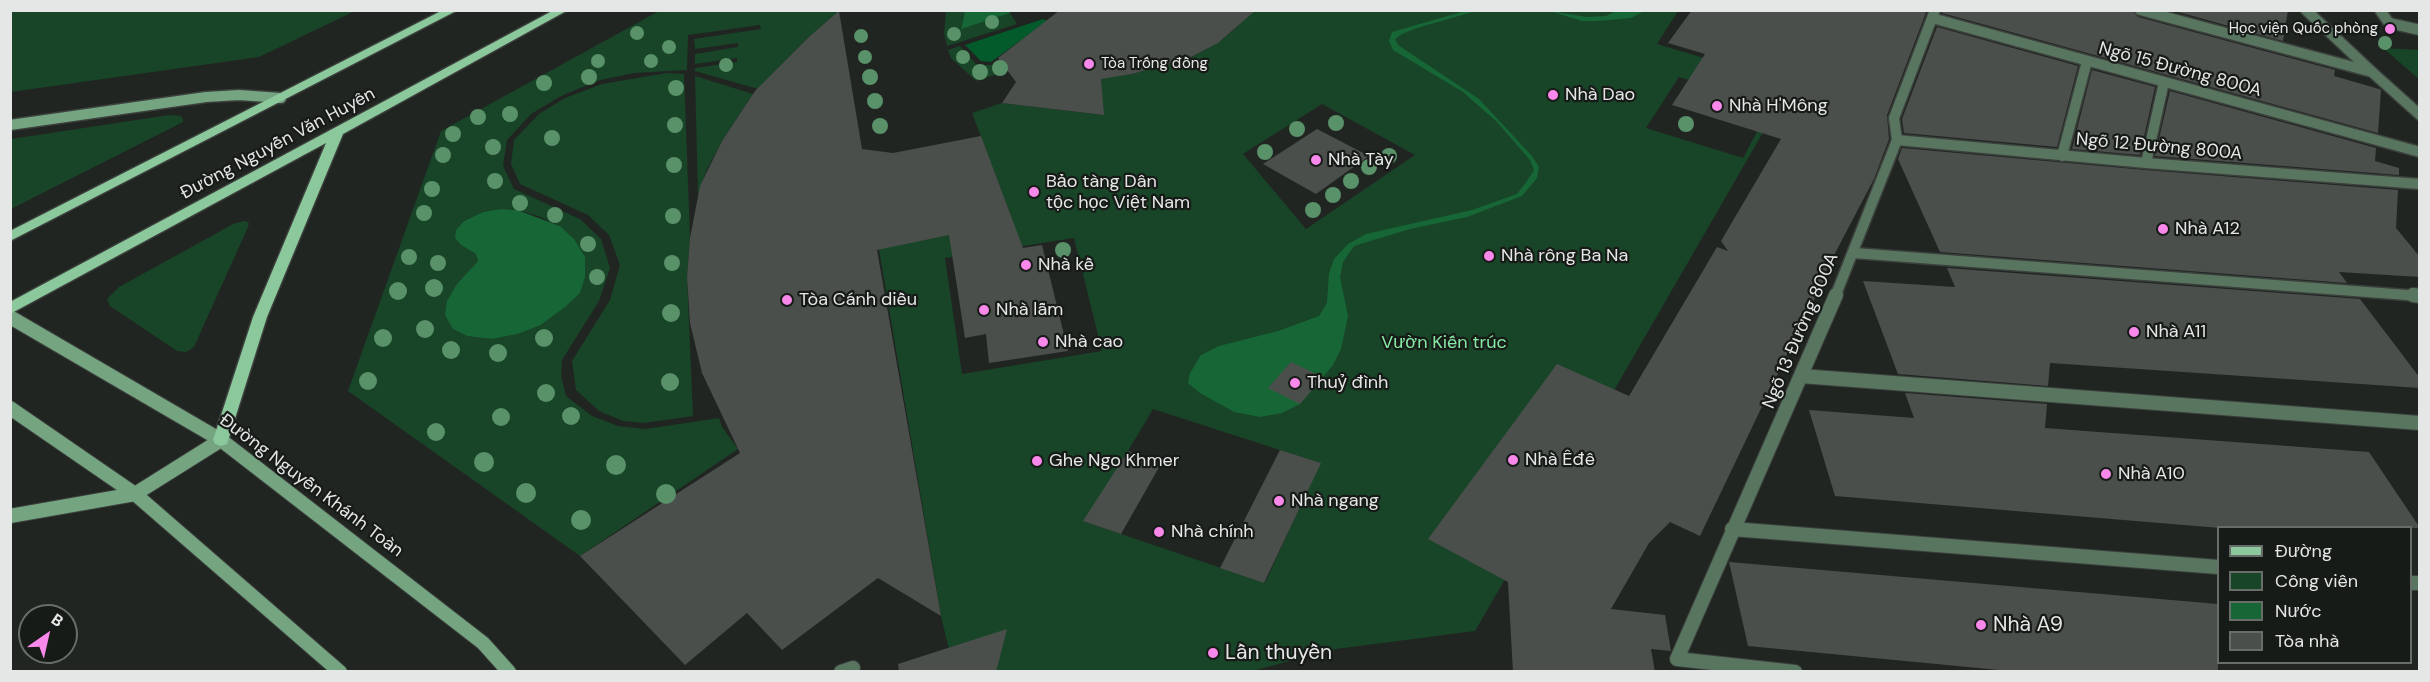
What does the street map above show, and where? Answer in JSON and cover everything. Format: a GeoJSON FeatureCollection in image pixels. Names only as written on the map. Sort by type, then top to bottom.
{"type":"FeatureCollection","features":[{"type":"Feature","properties":{"kind":"main road","name":"Đường Nguyễn Văn Huyên"},"geometry":{"type":"LineString","coordinates":[[10,237],[453,10]]}},
{"type":"Feature","properties":{"kind":"main road","name":"Đường Nguyễn Văn Huyên"},"geometry":{"type":"LineString","coordinates":[[10,309],[563,10]]}},
{"type":"Feature","properties":{"kind":"main road"},"geometry":{"type":"LineString","coordinates":[[10,125],[206,97],[239,95],[281,98]]}},
{"type":"Feature","properties":{"kind":"main road"},"geometry":{"type":"LineString","coordinates":[[10,516],[135,494],[221,440],[260,317],[337,133]]}},
{"type":"Feature","properties":{"kind":"main road","name":"Đường Nguyễn Khánh Toàn"},"geometry":{"type":"LineString","coordinates":[[10,317],[221,440],[483,643],[509,672]]}},
{"type":"Feature","properties":{"kind":"main road"},"geometry":{"type":"LineString","coordinates":[[10,408],[135,494],[340,672]]}},
{"type":"Feature","properties":{"kind":"street"},"geometry":{"type":"LineString","coordinates":[[2140,10],[2372,72]]}},
{"type":"Feature","properties":{"kind":"street"},"geometry":{"type":"LineString","coordinates":[[2306,10],[2420,115]]}},
{"type":"Feature","properties":{"kind":"street"},"geometry":{"type":"LineString","coordinates":[[2380,10],[2389,23],[2420,30]]}},
{"type":"Feature","properties":{"kind":"street","name":"Ngõ 15 Đường 800A"},"geometry":{"type":"LineString","coordinates":[[1934,14],[2087,61],[2420,152]]}},
{"type":"Feature","properties":{"kind":"street","name":"Ngõ 13 Đường 800A"},"geometry":{"type":"LineString","coordinates":[[1795,672],[1677,659],[1854,253],[1897,140],[1894,118],[1934,14]]}},
{"type":"Feature","properties":{"kind":"street"},"geometry":{"type":"LineString","coordinates":[[2061,156],[2087,61]]}},
{"type":"Feature","properties":{"kind":"street"},"geometry":{"type":"LineString","coordinates":[[2146,163],[2164,82]]}},
{"type":"Feature","properties":{"kind":"street","name":"Ngõ 12 Đường 800A"},"geometry":{"type":"LineString","coordinates":[[1897,140],[2061,156],[2420,184]]}},
{"type":"Feature","properties":{"kind":"street"},"geometry":{"type":"LineString","coordinates":[[1854,253],[2420,296]]}},
{"type":"Feature","properties":{"kind":"street"},"geometry":{"type":"LineString","coordinates":[[1802,376],[2420,423]]}},
{"type":"Feature","properties":{"kind":"street"},"geometry":{"type":"LineString","coordinates":[[1732,529],[2217,567]]}},
{"type":"Feature","properties":{"kind":"green space"},"geometry":{"type":"Polygon","coordinates":[[[10,11],[355,11],[259,57],[11,92],[10,11]]]}},
{"type":"Feature","properties":{"kind":"green space"},"geometry":{"type":"Polygon","coordinates":[[[659,11],[840,11],[811,35],[758,89],[695,71],[695,68],[737,62],[737,58],[695,64],[695,54],[738,47],[738,43],[695,49],[694,39],[761,29],[760,25],[688,35],[687,70],[634,73],[600,80],[561,96],[531,114],[507,140],[503,166],[514,189],[580,219],[601,239],[610,268],[599,301],[562,360],[561,376],[566,396],[592,416],[618,426],[646,429],[719,418],[722,427],[738,449],[580,556],[348,391],[441,131],[659,11]],[[501,209],[483,212],[464,221],[456,230],[455,238],[461,245],[477,254],[478,261],[469,271],[453,329],[467,336],[492,339],[518,334],[541,325],[565,307],[574,239],[560,226],[517,210],[501,209]]]}},
{"type":"Feature","properties":{"kind":"green space"},"geometry":{"type":"Polygon","coordinates":[[[946,11],[965,11],[961,28],[1010,13],[1017,24],[947,46],[944,34],[946,11]]]}},
{"type":"Feature","properties":{"kind":"green space","name":"Vườn Kiến trúc"},"geometry":{"type":"Polygon","coordinates":[[[1248,11],[1678,11],[1657,44],[1791,84],[1475,631],[1336,649],[1252,671],[954,671],[941,616],[870,196],[920,177],[939,237],[1013,222],[972,113],[1002,103],[1103,115],[1101,78],[1132,74],[1189,58],[1218,43],[1238,26],[1248,11]],[[1679,77],[1646,128],[1743,158],[1771,105],[1679,77]],[[1322,104],[1243,154],[1306,229],[1415,155],[1322,104]],[[1074,238],[945,258],[962,374],[1102,351],[1074,238]],[[1153,409],[1086,522],[1265,583],[1320,463],[1153,409]]]}},
{"type":"Feature","properties":{"kind":"green space"},"geometry":{"type":"Polygon","coordinates":[[[960,46],[977,65],[994,65],[1001,61],[1015,68],[976,81],[951,58],[948,50],[960,46]]]}},
{"type":"Feature","properties":{"kind":"green space"},"geometry":{"type":"Polygon","coordinates":[[[2383,48],[2419,50],[2419,79],[2383,48]]]}},
{"type":"Feature","properties":{"kind":"green space"},"geometry":{"type":"Polygon","coordinates":[[[667,73],[684,74],[690,238],[687,277],[693,416],[644,423],[623,421],[599,411],[576,390],[572,361],[610,300],[620,265],[609,235],[588,215],[520,184],[511,164],[514,140],[539,114],[565,98],[602,84],[667,73]]]}},
{"type":"Feature","properties":{"kind":"green space"},"geometry":{"type":"Polygon","coordinates":[[[695,76],[753,94],[722,141],[706,171],[698,195],[695,76]]]}},
{"type":"Feature","properties":{"kind":"green space"},"geometry":{"type":"Polygon","coordinates":[[[169,115],[181,116],[183,122],[11,209],[11,139],[169,115]]]}},
{"type":"Feature","properties":{"kind":"green space"},"geometry":{"type":"Polygon","coordinates":[[[245,221],[249,223],[248,227],[194,347],[186,352],[177,351],[110,306],[107,299],[119,287],[235,223],[245,221]]]}},
{"type":"Feature","properties":{"kind":"shaded area"},"geometry":{"type":"Polygon","coordinates":[[[1043,19],[1047,21],[991,62],[981,61],[965,45],[1043,19]]]}},
{"type":"Feature","properties":{"kind":"water"},"geometry":{"type":"Polygon","coordinates":[[[965,11],[1009,11],[1010,13],[961,29],[965,11]]]}},
{"type":"Feature","properties":{"kind":"water"},"geometry":{"type":"Polygon","coordinates":[[[1465,11],[1476,11],[1417,28],[1395,39],[1398,45],[1479,99],[1532,156],[1539,167],[1537,178],[1522,196],[1467,217],[1410,229],[1354,246],[1343,262],[1340,277],[1348,316],[1341,349],[1333,365],[1300,404],[1282,413],[1260,417],[1234,412],[1200,393],[1188,383],[1190,373],[1201,355],[1219,346],[1278,331],[1319,316],[1327,303],[1329,273],[1334,259],[1348,244],[1366,234],[1472,210],[1517,194],[1527,181],[1534,170],[1530,160],[1497,122],[1463,92],[1393,50],[1389,41],[1392,32],[1465,11]]]}},
{"type":"Feature","properties":{"kind":"water"},"geometry":{"type":"Polygon","coordinates":[[[1550,11],[1587,17],[1606,16],[1616,11],[1644,11],[1631,18],[1582,21],[1550,11]]]}},
{"type":"Feature","properties":{"kind":"water"},"geometry":{"type":"Polygon","coordinates":[[[501,209],[517,210],[560,226],[574,239],[585,257],[585,277],[580,293],[541,325],[518,334],[492,339],[467,336],[453,329],[445,315],[447,301],[457,284],[478,261],[476,254],[461,245],[455,238],[456,230],[464,221],[483,212],[501,209]]]}},
{"type":"Feature","properties":{"kind":"building","name":"Tòa Trống đồng"},"geometry":{"type":"Polygon","coordinates":[[[1060,10],[1256,10],[1218,43],[1189,58],[1132,74],[1101,79],[1104,115],[1002,103],[1016,82],[998,58],[1060,10]]]}},
{"type":"Feature","properties":{"kind":"building"},"geometry":{"type":"Polygon","coordinates":[[[1692,10],[1927,10],[1887,115],[1889,139],[1874,179],[1832,259],[1823,278],[1825,279],[1700,536],[1670,522],[1649,543],[1611,609],[1665,615],[1671,651],[1651,649],[1655,672],[1513,672],[1508,582],[1428,539],[1557,364],[1629,396],[1717,247],[1728,251],[1721,241],[1781,139],[1672,105],[1705,54],[1668,43],[1692,10]]]}},
{"type":"Feature","properties":{"kind":"building"},"geometry":{"type":"Polygon","coordinates":[[[1942,10],[2133,10],[2138,17],[2335,70],[2334,76],[2381,90],[2378,133],[1942,13],[1942,10]]]}},
{"type":"Feature","properties":{"kind":"building"},"geometry":{"type":"Polygon","coordinates":[[[2171,10],[2288,10],[2283,41],[2171,10]]]}},
{"type":"Feature","properties":{"kind":"building","name":"Tòa Cánh diều"},"geometry":{"type":"Polygon","coordinates":[[[839,11],[862,149],[893,153],[981,136],[1023,248],[1042,245],[1068,351],[989,363],[986,334],[965,338],[949,235],[877,250],[941,616],[878,578],[782,650],[747,613],[685,665],[580,556],[740,453],[702,373],[690,323],[687,277],[690,238],[700,186],[722,141],[755,91],[811,35],[839,11]]]}},
{"type":"Feature","properties":{"kind":"building"},"geometry":{"type":"Polygon","coordinates":[[[1937,27],[2078,66],[2057,147],[1904,133],[1902,119],[1937,27]]]}},
{"type":"Feature","properties":{"kind":"building"},"geometry":{"type":"Polygon","coordinates":[[[2092,70],[2155,87],[2140,155],[2072,149],[2092,70]]]}},
{"type":"Feature","properties":{"kind":"building"},"geometry":{"type":"Polygon","coordinates":[[[2170,91],[2376,148],[2375,161],[2399,168],[2399,175],[2155,156],[2170,91]]]}},
{"type":"Feature","properties":{"kind":"building","name":"Nhà Tày"},"geometry":{"type":"Polygon","coordinates":[[[1317,129],[1369,156],[1316,194],[1263,164],[1317,129]]]}},
{"type":"Feature","properties":{"kind":"building","name":"Nhà A12"},"geometry":{"type":"Polygon","coordinates":[[[1902,148],[2398,190],[2396,228],[2420,257],[2420,277],[2339,272],[2347,283],[1940,252],[1898,159],[1902,148]]]}},
{"type":"Feature","properties":{"kind":"building","name":"Nhà A11"},"geometry":{"type":"Polygon","coordinates":[[[1947,268],[2360,299],[2420,378],[2420,388],[2050,363],[2048,386],[1898,374],[1863,281],[1955,287],[1947,268]]]}},
{"type":"Feature","properties":{"kind":"building","name":"Thuỷ đình"},"geometry":{"type":"Polygon","coordinates":[[[1291,362],[1323,377],[1300,404],[1268,388],[1291,362]]]}},
{"type":"Feature","properties":{"kind":"building","name":"Nhà A10"},"geometry":{"type":"Polygon","coordinates":[[[1905,393],[2047,404],[2045,428],[2369,452],[2420,528],[2412,528],[2412,526],[2217,528],[1835,496],[1809,410],[1914,418],[1905,393]]]}},
{"type":"Feature","properties":{"kind":"building","name":"Nhà ngang"},"geometry":{"type":"Polygon","coordinates":[[[1280,450],[1321,463],[1264,583],[1220,568],[1280,450]]]}},
{"type":"Feature","properties":{"kind":"building"},"geometry":{"type":"Polygon","coordinates":[[[1128,451],[1162,462],[1121,534],[1083,521],[1128,451]]]}},
{"type":"Feature","properties":{"kind":"building","name":"Nhà A9"},"geometry":{"type":"Polygon","coordinates":[[[1729,562],[2217,604],[2218,672],[2020,672],[1748,646],[1729,562]]]}},
{"type":"Feature","properties":{"kind":"building"},"geometry":{"type":"Polygon","coordinates":[[[1007,629],[996,672],[899,672],[898,664],[1007,629]]]}},
{"type":"Feature","properties":{"kind":"place","name":"Học viện Quốc phòng"},"geometry":{"type":"Point","coordinates":[2390,29]}},
{"type":"Feature","properties":{"kind":"place","name":"Tòa Trống đồng"},"geometry":{"type":"Point","coordinates":[1089,64]}},
{"type":"Feature","properties":{"kind":"place","name":"Nhà Dao"},"geometry":{"type":"Point","coordinates":[1553,95]}},
{"type":"Feature","properties":{"kind":"place","name":"Nhà H'Mông"},"geometry":{"type":"Point","coordinates":[1717,106]}},
{"type":"Feature","properties":{"kind":"place","name":"Nhà Tày"},"geometry":{"type":"Point","coordinates":[1316,160]}},
{"type":"Feature","properties":{"kind":"place","name":"Bảo tàng Dân tộc học Việt Nam"},"geometry":{"type":"Point","coordinates":[1034,192]}},
{"type":"Feature","properties":{"kind":"place","name":"Nhà A12"},"geometry":{"type":"Point","coordinates":[2163,229]}},
{"type":"Feature","properties":{"kind":"place","name":"Nhà rông Ba Na"},"geometry":{"type":"Point","coordinates":[1489,256]}},
{"type":"Feature","properties":{"kind":"place","name":"Nhà kề"},"geometry":{"type":"Point","coordinates":[1026,265]}},
{"type":"Feature","properties":{"kind":"place","name":"Tòa Cánh diều"},"geometry":{"type":"Point","coordinates":[787,300]}},
{"type":"Feature","properties":{"kind":"place","name":"Nhà lẫm"},"geometry":{"type":"Point","coordinates":[984,310]}},
{"type":"Feature","properties":{"kind":"place","name":"Nhà A11"},"geometry":{"type":"Point","coordinates":[2134,332]}},
{"type":"Feature","properties":{"kind":"place","name":"Nhà cao"},"geometry":{"type":"Point","coordinates":[1043,342]}},
{"type":"Feature","properties":{"kind":"place","name":"Thuỷ đình"},"geometry":{"type":"Point","coordinates":[1295,383]}},
{"type":"Feature","properties":{"kind":"place","name":"Nhà Êđê"},"geometry":{"type":"Point","coordinates":[1513,460]}},
{"type":"Feature","properties":{"kind":"place","name":"Ghe Ngo Khmer"},"geometry":{"type":"Point","coordinates":[1037,461]}},
{"type":"Feature","properties":{"kind":"place","name":"Nhà A10"},"geometry":{"type":"Point","coordinates":[2106,474]}},
{"type":"Feature","properties":{"kind":"place","name":"Nhà ngang"},"geometry":{"type":"Point","coordinates":[1279,501]}},
{"type":"Feature","properties":{"kind":"place","name":"Nhà chính"},"geometry":{"type":"Point","coordinates":[1159,532]}},
{"type":"Feature","properties":{"kind":"place","name":"Nhà A9"},"geometry":{"type":"Point","coordinates":[1981,625]}},
{"type":"Feature","properties":{"kind":"place","name":"Lần thuyền"},"geometry":{"type":"Point","coordinates":[1213,653]}}]}
